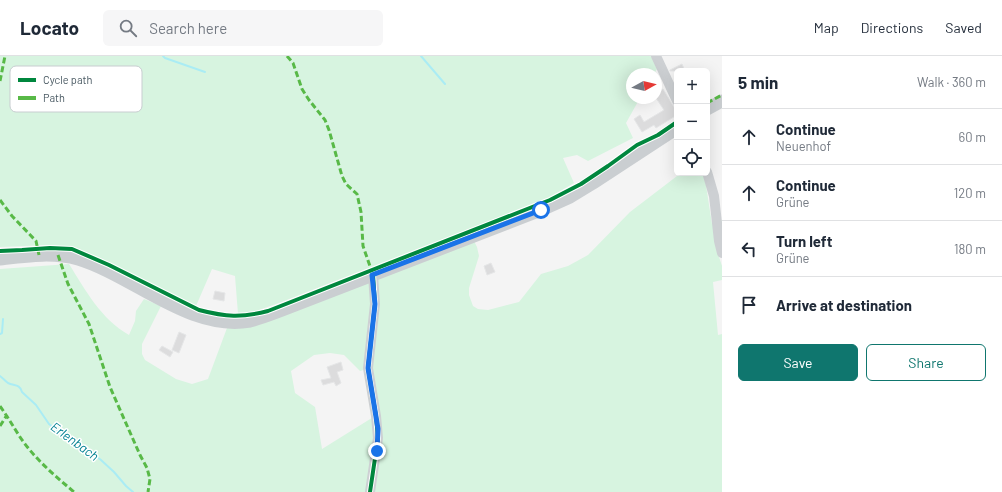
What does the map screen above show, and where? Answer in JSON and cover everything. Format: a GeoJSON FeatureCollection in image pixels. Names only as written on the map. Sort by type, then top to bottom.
{"type":"FeatureCollection","features":[{"type":"Feature","properties":{"kind":"main road"},"geometry":{"type":"LineString","coordinates":[[710,107],[722,101]]}},
{"type":"Feature","properties":{"kind":"main road"},"geometry":{"type":"LineString","coordinates":[[0,259],[39,255],[58,255],[79,260],[97,267],[189,313],[209,320],[230,322],[250,321],[285,309],[541,210],[570,197],[674,130]]}},
{"type":"Feature","properties":{"kind":"street"},"geometry":{"type":"LineString","coordinates":[[656,56],[674,95]]}},
{"type":"Feature","properties":{"kind":"street"},"geometry":{"type":"LineString","coordinates":[[708,176],[714,196],[719,241],[722,253]]}},
{"type":"Feature","properties":{"kind":"street"},"geometry":{"type":"LineString","coordinates":[[370,492],[378,438],[368,368],[375,304],[372,275]]}},
{"type":"Feature","properties":{"kind":"green space"},"geometry":{"type":"Polygon","coordinates":[[[0,56],[651,56],[657,68],[626,68],[626,104],[637,104],[626,123],[633,138],[588,161],[577,155],[563,158],[574,183],[550,197],[256,311],[238,314],[235,276],[212,269],[196,306],[98,257],[72,247],[49,245],[0,247],[0,56]]]}},
{"type":"Feature","properties":{"kind":"green space"},"geometry":{"type":"Polygon","coordinates":[[[677,176],[704,176],[712,224],[722,220],[722,255],[719,257],[722,266],[722,280],[713,282],[718,335],[722,334],[722,492],[0,492],[0,269],[69,264],[102,313],[129,335],[135,321],[136,311],[144,299],[161,306],[142,344],[142,354],[145,360],[176,379],[192,384],[208,379],[227,328],[474,241],[479,256],[469,288],[469,295],[473,306],[478,309],[488,310],[519,302],[541,274],[568,266],[588,255],[630,212],[677,176]],[[330,353],[314,355],[291,371],[295,393],[315,407],[322,449],[375,416],[370,368],[360,371],[344,355],[330,353]]]}},
{"type":"Feature","properties":{"kind":"building"},"geometry":{"type":"Polygon","coordinates":[[[682,64],[684,68],[674,68],[682,64]]]}},
{"type":"Feature","properties":{"kind":"building"},"geometry":{"type":"Polygon","coordinates":[[[662,90],[674,107],[674,117],[656,128],[654,125],[642,132],[634,119],[640,115],[644,122],[664,110],[660,104],[662,104],[662,90]]]}},
{"type":"Feature","properties":{"kind":"building"},"geometry":{"type":"Polygon","coordinates":[[[491,263],[495,272],[487,275],[484,266],[491,263]]]}},
{"type":"Feature","properties":{"kind":"building"},"geometry":{"type":"Polygon","coordinates":[[[215,291],[225,293],[224,301],[213,299],[215,291]]]}},
{"type":"Feature","properties":{"kind":"building"},"geometry":{"type":"Polygon","coordinates":[[[179,332],[186,335],[179,353],[172,350],[179,332]]]}},
{"type":"Feature","properties":{"kind":"building"},"geometry":{"type":"Polygon","coordinates":[[[162,346],[173,352],[170,357],[159,350],[162,346]]]}},
{"type":"Feature","properties":{"kind":"building"},"geometry":{"type":"Polygon","coordinates":[[[341,362],[343,370],[337,372],[341,383],[336,386],[334,382],[323,385],[321,380],[331,378],[327,367],[341,362]]]}},
{"type":"Feature","properties":{"kind":"waterway"},"geometry":{"type":"LineString","coordinates":[[163,56],[205,72]]}},
{"type":"Feature","properties":{"kind":"waterway"},"geometry":{"type":"LineString","coordinates":[[421,56],[445,84]]}},
{"type":"Feature","properties":{"kind":"waterway"},"geometry":{"type":"LineString","coordinates":[[0,334],[2,333],[3,319]]}},
{"type":"Feature","properties":{"kind":"waterway","name":"Erlenbach"},"geometry":{"type":"LineString","coordinates":[[0,376],[8,383],[20,388],[22,392],[36,405],[49,424],[101,460],[133,492]]}},
{"type":"Feature","properties":{"kind":"marked path"},"geometry":{"type":"LineString","coordinates":[[0,81],[5,56]]}},
{"type":"Feature","properties":{"kind":"marked path"},"geometry":{"type":"LineString","coordinates":[[287,56],[293,63],[302,89],[325,120],[342,176],[346,184],[357,194],[361,212],[363,246],[372,272]]}},
{"type":"Feature","properties":{"kind":"marked path"},"geometry":{"type":"LineString","coordinates":[[710,101],[722,95]]}},
{"type":"Feature","properties":{"kind":"marked path"},"geometry":{"type":"LineString","coordinates":[[0,200],[12,216],[36,241],[39,255]]}},
{"type":"Feature","properties":{"kind":"marked path"},"geometry":{"type":"LineString","coordinates":[[58,255],[68,284],[89,324],[110,387],[147,468],[150,479],[148,492]]}},
{"type":"Feature","properties":{"kind":"marked path"},"geometry":{"type":"LineString","coordinates":[[0,406],[20,437],[38,459],[74,492]]}},
{"type":"Feature","properties":{"kind":"marked path"},"geometry":{"type":"LineString","coordinates":[[0,426],[7,415]]}},
{"type":"Feature","properties":{"kind":"cycle path"},"geometry":{"type":"LineString","coordinates":[[0,251],[50,248],[72,249],[109,265],[199,310],[234,316],[250,315],[268,311],[550,200],[581,184],[637,145],[658,135],[674,124]]}},
{"type":"Feature","properties":{"kind":"cycle path"},"geometry":{"type":"LineString","coordinates":[[370,492],[378,438],[368,368],[375,304],[373,275]]}},
{"type":"Feature","properties":{"kind":"route"},"geometry":{"type":"LineString","coordinates":[[377,451],[378,429],[368,368],[375,304],[375,289],[372,275],[541,210]]}}]}
